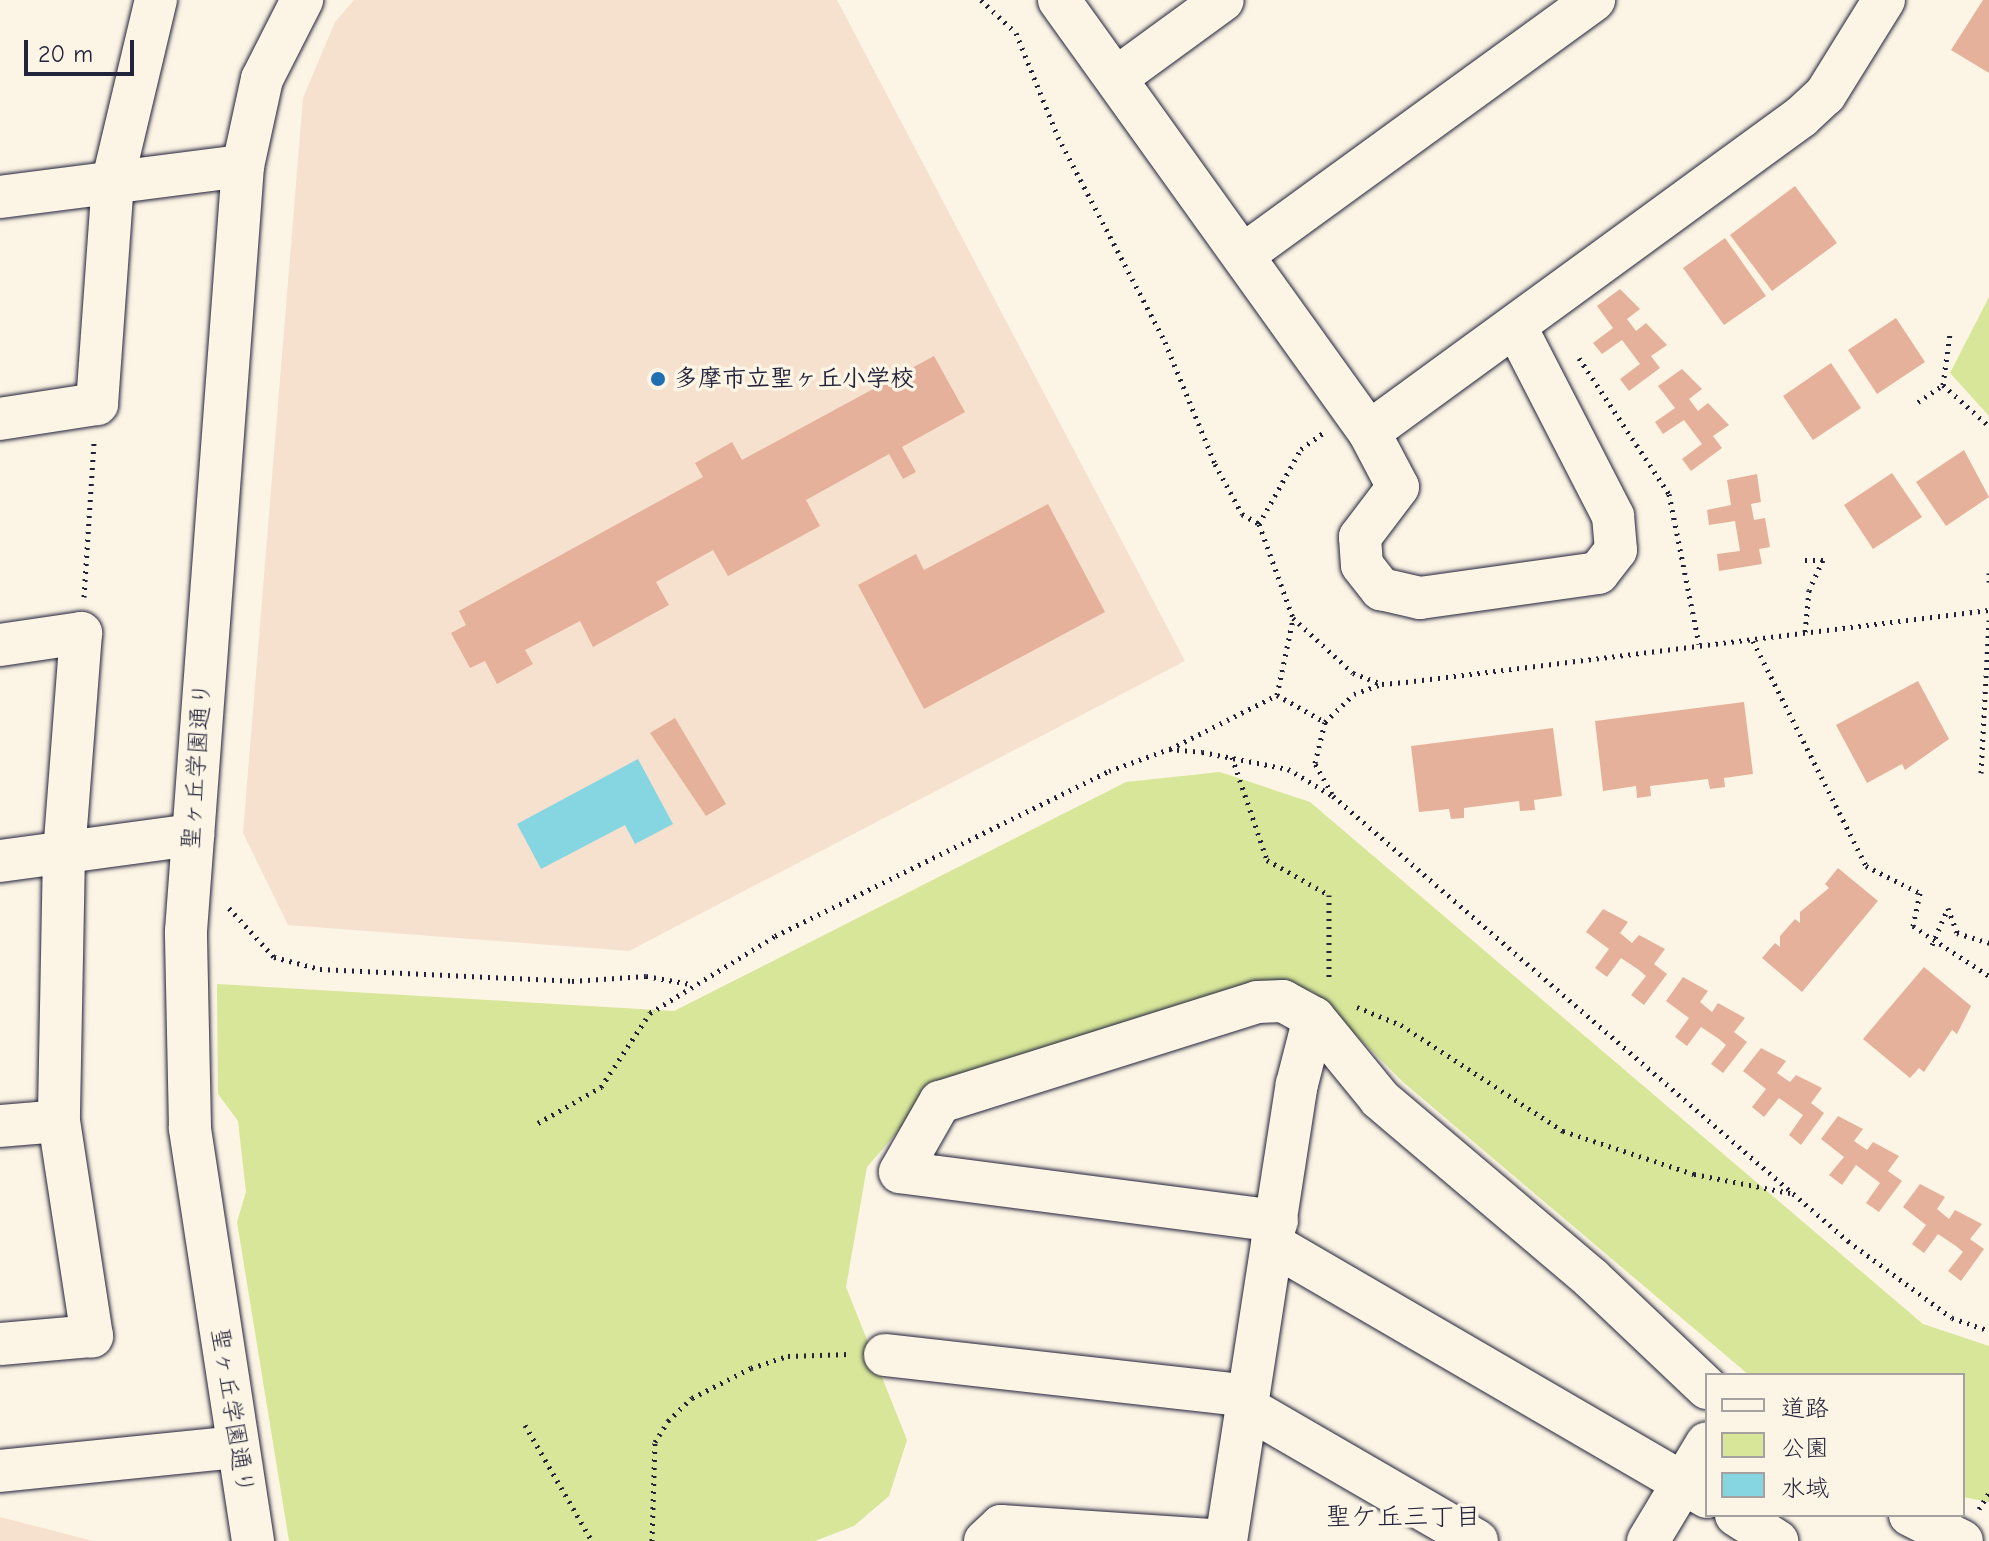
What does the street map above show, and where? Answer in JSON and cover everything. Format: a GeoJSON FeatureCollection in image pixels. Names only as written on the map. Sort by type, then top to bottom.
{"type":"FeatureCollection","features":[{"type":"Feature","properties":{"kind":"street"},"geometry":{"type":"LineString","coordinates":[[0,419],[97,404],[113,180],[156,0]]}},
{"type":"Feature","properties":{"kind":"street","name":"聖ヶ丘学園通り"},"geometry":{"type":"LineString","coordinates":[[253,1541],[190,1128],[183,1033],[193,835],[243,166],[262,79],[302,0]]}},
{"type":"Feature","properties":{"kind":"street"},"geometry":{"type":"LineString","coordinates":[[1059,0],[1243,255],[1350,430],[1398,487],[1360,537],[1362,565],[1381,589],[1420,598],[1598,573],[1616,550],[1613,516],[1530,318]]}},
{"type":"Feature","properties":{"kind":"street"},"geometry":{"type":"LineString","coordinates":[[1116,78],[1223,0]]}},
{"type":"Feature","properties":{"kind":"street"},"geometry":{"type":"LineString","coordinates":[[1243,255],[1594,0]]}},
{"type":"Feature","properties":{"kind":"street"},"geometry":{"type":"LineString","coordinates":[[1350,430],[1530,318],[1801,117],[1825,95],[1884,0]]}},
{"type":"Feature","properties":{"kind":"street"},"geometry":{"type":"LineString","coordinates":[[0,197],[113,180],[243,166]]}},
{"type":"Feature","properties":{"kind":"street"},"geometry":{"type":"LineString","coordinates":[[0,645],[81,633],[64,852],[59,1121],[92,1336],[0,1344]]}},
{"type":"Feature","properties":{"kind":"street"},"geometry":{"type":"LineString","coordinates":[[0,861],[193,835]]}},
{"type":"Feature","properties":{"kind":"street"},"geometry":{"type":"LineString","coordinates":[[1696,1490],[1275,1233],[900,1172],[940,1102],[1257,1002],[1283,1001],[1322,1014],[1380,1099],[1591,1278],[1705,1386]]}},
{"type":"Feature","properties":{"kind":"street"},"geometry":{"type":"LineString","coordinates":[[985,1541],[1001,1526],[1226,1541],[1275,1233],[1322,1014]]}},
{"type":"Feature","properties":{"kind":"street"},"geometry":{"type":"LineString","coordinates":[[0,1126],[59,1121]]}},
{"type":"Feature","properties":{"kind":"street"},"geometry":{"type":"LineString","coordinates":[[885,1355],[1247,1401],[1477,1541]]}},
{"type":"Feature","properties":{"kind":"street"},"geometry":{"type":"LineString","coordinates":[[0,1471],[237,1447]]}},
{"type":"Feature","properties":{"kind":"street"},"geometry":{"type":"LineString","coordinates":[[1648,1541],[1696,1490],[1705,1452]]}},
{"type":"Feature","properties":{"kind":"street"},"geometry":{"type":"LineString","coordinates":[[1739,1517],[1777,1541]]}},
{"type":"Feature","properties":{"kind":"street"},"geometry":{"type":"LineString","coordinates":[[1914,1517],[1962,1541]]}},
{"type":"Feature","properties":{"kind":"path"},"geometry":{"type":"LineString","coordinates":[[1530,318],[1669,494],[1699,645]]}},
{"type":"Feature","properties":{"kind":"path"},"geometry":{"type":"LineString","coordinates":[[1918,402],[1943,385],[1950,333]]}},
{"type":"Feature","properties":{"kind":"path"},"geometry":{"type":"LineString","coordinates":[[1943,385],[1989,426]]}},
{"type":"Feature","properties":{"kind":"path"},"geometry":{"type":"LineString","coordinates":[[81,633],[97,404]]}},
{"type":"Feature","properties":{"kind":"path"},"geometry":{"type":"LineString","coordinates":[[1259,524],[1301,449],[1350,430]]}},
{"type":"Feature","properties":{"kind":"path"},"geometry":{"type":"LineString","coordinates":[[1805,560],[1823,560],[1809,590],[1805,633]]}},
{"type":"Feature","properties":{"kind":"path"},"geometry":{"type":"LineString","coordinates":[[1989,573],[1989,582]]}},
{"type":"Feature","properties":{"kind":"path"},"geometry":{"type":"LineString","coordinates":[[1277,695],[1293,618]]}},
{"type":"Feature","properties":{"kind":"path"},"geometry":{"type":"LineString","coordinates":[[1981,773],[1989,620]]}},
{"type":"Feature","properties":{"kind":"path"},"geometry":{"type":"LineString","coordinates":[[1753,641],[1866,866],[1920,893],[1913,926],[1932,945],[1989,976]]}},
{"type":"Feature","properties":{"kind":"path"},"geometry":{"type":"LineString","coordinates":[[1333,796],[1315,763],[1325,722],[1354,694],[1382,684]]}},
{"type":"Feature","properties":{"kind":"path"},"geometry":{"type":"LineString","coordinates":[[1277,695],[1325,722]]}},
{"type":"Feature","properties":{"kind":"path"},"geometry":{"type":"LineString","coordinates":[[538,1123],[601,1087],[650,1013],[691,984],[1109,771],[1169,749],[1277,695]]}},
{"type":"Feature","properties":{"kind":"path"},"geometry":{"type":"LineString","coordinates":[[1169,749],[1232,757],[1288,769],[1333,796],[1791,1193],[1952,1318],[1989,1331]]}},
{"type":"Feature","properties":{"kind":"path"},"geometry":{"type":"LineString","coordinates":[[1232,757],[1267,860],[1329,895],[1322,1014]]}},
{"type":"Feature","properties":{"kind":"path"},"geometry":{"type":"LineString","coordinates":[[223,900],[256,945],[320,969],[572,981],[646,976],[691,984]]}},
{"type":"Feature","properties":{"kind":"path"},"geometry":{"type":"LineString","coordinates":[[1932,945],[1948,908],[1957,933],[1989,943]]}},
{"type":"Feature","properties":{"kind":"path"},"geometry":{"type":"LineString","coordinates":[[1322,1014],[1344,1002],[1401,1025],[1563,1131],[1694,1174],[1791,1193]]}},
{"type":"Feature","properties":{"kind":"path"},"geometry":{"type":"LineString","coordinates":[[652,1541],[655,1442],[692,1398],[788,1356],[885,1355]]}},
{"type":"Feature","properties":{"kind":"path"},"geometry":{"type":"LineString","coordinates":[[525,1425],[592,1541]]}},
{"type":"Feature","properties":{"kind":"shaded area","name":"多摩市立聖ヶ丘小学校"},"geometry":{"type":"Polygon","coordinates":[[[354,0],[837,0],[1185,661],[629,951],[288,925],[243,833],[303,98],[335,22],[354,0]]]}},
{"type":"Feature","properties":{"kind":"shaded area"},"geometry":{"type":"Polygon","coordinates":[[[0,1517],[93,1541],[0,1541],[0,1517]]]}},
{"type":"Feature","properties":{"kind":"green space"},"geometry":{"type":"Polygon","coordinates":[[[1989,297],[1989,416],[1950,373],[1989,297]]]}},
{"type":"Feature","properties":{"kind":"green space"},"geometry":{"type":"Polygon","coordinates":[[[1220,772],[1310,802],[1923,1324],[1989,1346],[1989,1502],[1965,1497],[1965,1373],[1747,1373],[1403,1082],[1312,991],[1288,987],[932,1092],[867,1167],[846,1287],[907,1440],[889,1496],[854,1526],[815,1541],[289,1541],[237,1222],[246,1192],[238,1121],[218,1094],[217,984],[674,1011],[1126,782],[1220,772]]]}},
{"type":"Feature","properties":{"kind":"water"},"geometry":{"type":"Polygon","coordinates":[[[638,759],[673,824],[635,844],[625,825],[541,869],[517,824],[638,759]]]}},
{"type":"Feature","properties":{"kind":"building"},"geometry":{"type":"Polygon","coordinates":[[[1983,0],[1989,0],[1989,73],[1951,50],[1983,0]]]}},
{"type":"Feature","properties":{"kind":"building"},"geometry":{"type":"Polygon","coordinates":[[[1795,186],[1837,243],[1772,291],[1730,235],[1795,186]]]}},
{"type":"Feature","properties":{"kind":"building"},"geometry":{"type":"Polygon","coordinates":[[[1725,238],[1766,296],[1724,325],[1683,268],[1725,238]]]}},
{"type":"Feature","properties":{"kind":"building"},"geometry":{"type":"Polygon","coordinates":[[[1620,289],[1640,309],[1627,319],[1636,331],[1646,323],[1667,345],[1651,356],[1660,368],[1629,391],[1620,379],[1640,364],[1622,340],[1602,354],[1593,343],[1613,328],[1597,306],[1620,289]]]}},
{"type":"Feature","properties":{"kind":"building"},"geometry":{"type":"Polygon","coordinates":[[[1896,318],[1925,362],[1877,394],[1848,350],[1896,318]]]}},
{"type":"Feature","properties":{"kind":"building"},"geometry":{"type":"Polygon","coordinates":[[[934,356],[965,412],[902,447],[916,472],[903,479],[889,454],[806,500],[820,526],[728,576],[713,550],[656,582],[669,605],[593,647],[580,621],[525,650],[533,664],[497,684],[485,661],[470,668],[451,633],[466,625],[459,611],[703,477],[695,463],[732,442],[742,460],[934,356]]]}},
{"type":"Feature","properties":{"kind":"building"},"geometry":{"type":"Polygon","coordinates":[[[1831,363],[1861,408],[1813,440],[1783,396],[1831,363]]]}},
{"type":"Feature","properties":{"kind":"building"},"geometry":{"type":"Polygon","coordinates":[[[1682,369],[1702,389],[1689,399],[1698,411],[1708,403],[1729,425],[1713,436],[1722,448],[1691,471],[1682,459],[1702,444],[1684,420],[1663,434],[1655,422],[1675,408],[1658,386],[1682,369]]]}},
{"type":"Feature","properties":{"kind":"building"},"geometry":{"type":"Polygon","coordinates":[[[1964,450],[1989,497],[1946,526],[1916,482],[1964,450]]]}},
{"type":"Feature","properties":{"kind":"building"},"geometry":{"type":"Polygon","coordinates":[[[1892,473],[1922,517],[1873,549],[1844,505],[1892,473]]]}},
{"type":"Feature","properties":{"kind":"building"},"geometry":{"type":"Polygon","coordinates":[[[1757,474],[1761,502],[1751,504],[1754,520],[1765,518],[1770,547],[1759,549],[1762,564],[1719,571],[1717,554],[1740,551],[1735,521],[1709,525],[1707,510],[1731,505],[1727,480],[1757,474]]]}},
{"type":"Feature","properties":{"kind":"building"},"geometry":{"type":"Polygon","coordinates":[[[1048,504],[1105,612],[924,709],[858,585],[916,554],[924,570],[1048,504]]]}},
{"type":"Feature","properties":{"kind":"building"},"geometry":{"type":"Polygon","coordinates":[[[1918,681],[1949,739],[1905,770],[1902,764],[1867,783],[1836,725],[1918,681]]]}},
{"type":"Feature","properties":{"kind":"building"},"geometry":{"type":"Polygon","coordinates":[[[1744,702],[1753,774],[1724,778],[1725,787],[1710,789],[1708,779],[1650,786],[1651,796],[1637,798],[1636,786],[1603,791],[1595,721],[1744,702]]]}},
{"type":"Feature","properties":{"kind":"building"},"geometry":{"type":"Polygon","coordinates":[[[675,718],[726,804],[706,816],[650,733],[675,718]]]}},
{"type":"Feature","properties":{"kind":"building"},"geometry":{"type":"Polygon","coordinates":[[[1553,728],[1562,796],[1534,800],[1535,810],[1520,811],[1519,801],[1464,808],[1464,818],[1451,819],[1449,809],[1419,812],[1411,746],[1553,728]]]}},
{"type":"Feature","properties":{"kind":"building"},"geometry":{"type":"Polygon","coordinates":[[[1838,868],[1878,901],[1802,992],[1762,958],[1775,943],[1780,947],[1780,936],[1795,919],[1800,923],[1800,912],[1829,888],[1825,884],[1838,868]]]}},
{"type":"Feature","properties":{"kind":"building"},"geometry":{"type":"Polygon","coordinates":[[[1603,909],[1628,922],[1620,933],[1632,943],[1639,935],[1665,949],[1654,964],[1667,974],[1644,1005],[1631,995],[1646,976],[1639,970],[1621,958],[1607,977],[1595,968],[1609,949],[1586,932],[1603,909]]]}},
{"type":"Feature","properties":{"kind":"building"},"geometry":{"type":"Polygon","coordinates":[[[1924,967],[1971,1006],[1957,1034],[1952,1030],[1924,1072],[1919,1068],[1910,1078],[1863,1039],[1924,967]]]}},
{"type":"Feature","properties":{"kind":"building"},"geometry":{"type":"Polygon","coordinates":[[[1683,977],[1708,991],[1700,1002],[1712,1012],[1718,1003],[1745,1018],[1734,1032],[1747,1042],[1723,1073],[1711,1064],[1726,1045],[1719,1039],[1701,1027],[1687,1046],[1675,1037],[1689,1018],[1666,1001],[1683,977]]]}},
{"type":"Feature","properties":{"kind":"building"},"geometry":{"type":"Polygon","coordinates":[[[1761,1048],[1786,1061],[1777,1073],[1790,1082],[1796,1075],[1822,1088],[1811,1103],[1824,1113],[1801,1145],[1789,1135],[1803,1115],[1779,1098],[1764,1117],[1752,1107],[1766,1089],[1743,1071],[1761,1048]]]}},
{"type":"Feature","properties":{"kind":"building"},"geometry":{"type":"Polygon","coordinates":[[[1838,1116],[1863,1129],[1854,1141],[1867,1150],[1873,1142],[1899,1156],[1888,1171],[1902,1181],[1879,1212],[1866,1203],[1880,1183],[1856,1165],[1842,1185],[1829,1175],[1844,1157],[1821,1139],[1838,1116]]]}},
{"type":"Feature","properties":{"kind":"building"},"geometry":{"type":"Polygon","coordinates":[[[1920,1184],[1945,1197],[1937,1209],[1949,1219],[1955,1210],[1982,1224],[1970,1239],[1984,1249],[1961,1281],[1948,1271],[1963,1252],[1956,1246],[1938,1234],[1924,1253],[1912,1244],[1926,1225],[1903,1207],[1920,1184]]]}},
{"type":"Feature","properties":{"kind":"place","name":"多摩市立聖ヶ丘小学校"},"geometry":{"type":"Point","coordinates":[658,379]}},
{"type":"Feature","properties":{"kind":"district","name":"聖ケ丘三丁目"},"geometry":{"type":"Point","coordinates":[1403,1518]}}]}
